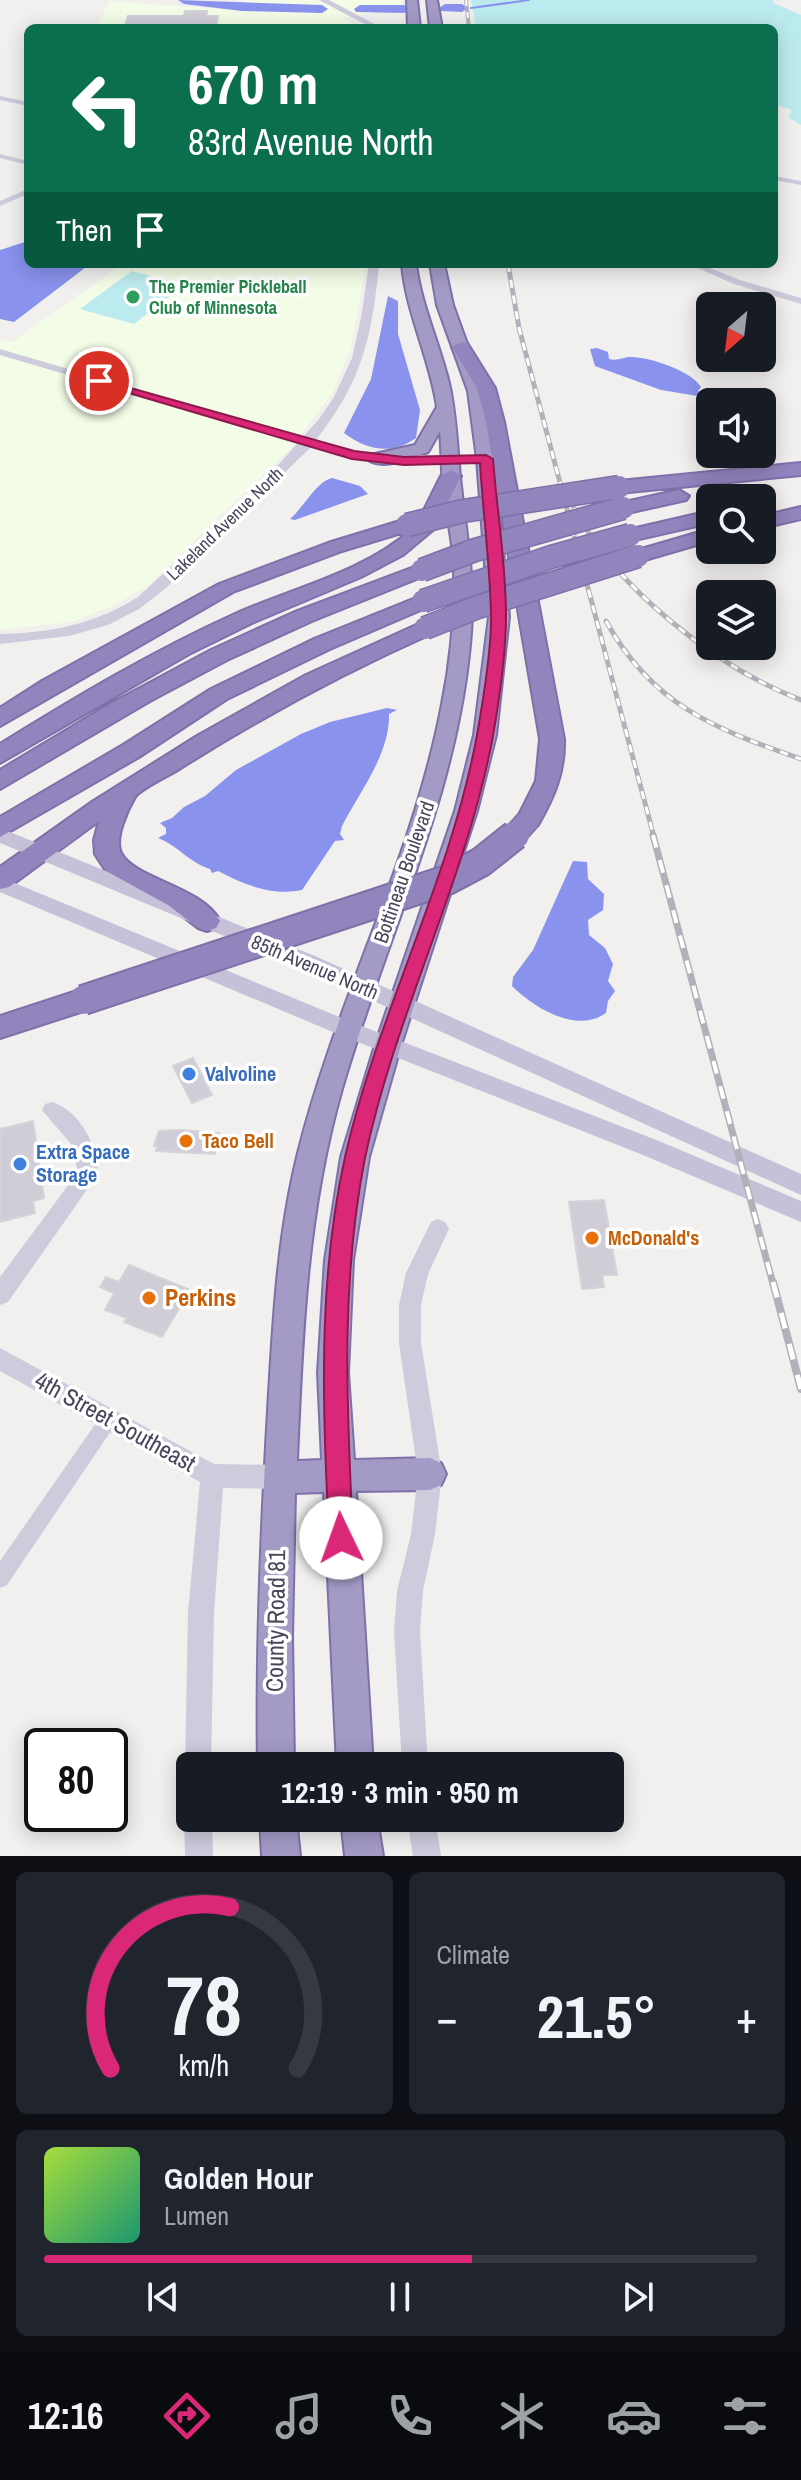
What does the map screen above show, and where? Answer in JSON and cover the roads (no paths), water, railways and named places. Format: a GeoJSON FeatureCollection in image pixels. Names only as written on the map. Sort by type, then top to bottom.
{"type":"FeatureCollection","features":[{"type":"Feature","properties":{"kind":"highway"},"geometry":{"type":"LineString","coordinates":[[412,0],[414,24]]}},
{"type":"Feature","properties":{"kind":"highway"},"geometry":{"type":"LineString","coordinates":[[432,0],[435,24]]}},
{"type":"Feature","properties":{"kind":"highway","name":"Bottineau Boulevard"},"geometry":{"type":"LineString","coordinates":[[280,1477],[298,1223],[312,1152],[347,1029],[426,809],[446,738],[457,671],[462,548],[439,374],[410,288],[409,268]]}},
{"type":"Feature","properties":{"kind":"highway","name":"Bottineau Boulevard"},"geometry":{"type":"LineString","coordinates":[[354,1752],[333,1373],[339,1260],[355,1157],[388,1045],[466,811],[485,735],[499,617],[486,459],[476,391],[445,305],[438,268]]}},
{"type":"Feature","properties":{"kind":"highway"},"geometry":{"type":"LineString","coordinates":[[0,1027],[447,880],[471,869],[494,852],[529,819],[550,779],[554,757],[552,739],[495,422],[486,388],[461,347]]}},
{"type":"Feature","properties":{"kind":"highway"},"geometry":{"type":"LineString","coordinates":[[376,459],[422,448],[444,409]]}},
{"type":"Feature","properties":{"kind":"highway"},"geometry":{"type":"LineString","coordinates":[[0,755],[95,696],[171,654],[398,549],[429,523],[451,468]]}},
{"type":"Feature","properties":{"kind":"highway"},"geometry":{"type":"LineString","coordinates":[[0,718],[50,686],[226,588],[335,547],[463,511],[619,487],[801,472]]}},
{"type":"Feature","properties":{"kind":"highway"},"geometry":{"type":"LineString","coordinates":[[0,781],[96,721],[192,668],[305,615],[475,550],[623,508],[801,472]]}},
{"type":"Feature","properties":{"kind":"highway"},"geometry":{"type":"LineString","coordinates":[[776,504],[801,500]]}},
{"type":"Feature","properties":{"kind":"highway"},"geometry":{"type":"LineString","coordinates":[[776,519],[801,513]]}},
{"type":"Feature","properties":{"kind":"highway"},"geometry":{"type":"LineString","coordinates":[[5,826],[219,694],[322,644],[423,601],[551,557],[696,520]]}},
{"type":"Feature","properties":{"kind":"highway"},"geometry":{"type":"LineString","coordinates":[[0,882],[39,851],[253,712],[356,657],[478,607],[696,539]]}},
{"type":"Feature","properties":{"kind":"highway"},"geometry":{"type":"LineString","coordinates":[[130,791],[111,819],[106,842],[110,858],[125,875],[179,899],[207,921]]}},
{"type":"Feature","properties":{"kind":"highway"},"geometry":{"type":"LineString","coordinates":[[280,1477],[430,1474]]}},
{"type":"Feature","properties":{"kind":"highway","name":"County Road 81"},"geometry":{"type":"LineString","coordinates":[[276,1752],[274,1695],[280,1477]]}},
{"type":"Feature","properties":{"kind":"highway"},"geometry":{"type":"LineString","coordinates":[[279,1832],[281,1856]]}},
{"type":"Feature","properties":{"kind":"highway"},"geometry":{"type":"LineString","coordinates":[[361,1832],[364,1856]]}},
{"type":"Feature","properties":{"kind":"main road","name":"85th Avenue North"},"geometry":{"type":"LineString","coordinates":[[5,826],[39,851],[403,1005],[635,1113],[801,1185]]}},
{"type":"Feature","properties":{"kind":"main road"},"geometry":{"type":"LineString","coordinates":[[0,882],[347,1029],[638,1142],[801,1212]]}},
{"type":"Feature","properties":{"kind":"street"},"geometry":{"type":"LineString","coordinates":[[323,0],[370,24]]}},
{"type":"Feature","properties":{"kind":"street"},"geometry":{"type":"LineString","coordinates":[[0,98],[24,103]]}},
{"type":"Feature","properties":{"kind":"street"},"geometry":{"type":"LineString","coordinates":[[0,156],[24,162]]}},
{"type":"Feature","properties":{"kind":"street"},"geometry":{"type":"LineString","coordinates":[[778,179],[801,183]]}},
{"type":"Feature","properties":{"kind":"street"},"geometry":{"type":"LineString","coordinates":[[0,204],[24,193]]}},
{"type":"Feature","properties":{"kind":"street","name":"Lakeland Avenue North"},"geometry":{"type":"LineString","coordinates":[[0,639],[63,634],[135,605],[279,473],[335,404],[353,369],[364,332],[373,268]]}},
{"type":"Feature","properties":{"kind":"street"},"geometry":{"type":"LineString","coordinates":[[702,268],[801,301]]}},
{"type":"Feature","properties":{"kind":"street"},"geometry":{"type":"LineString","coordinates":[[0,352],[307,442],[376,459],[451,468],[486,459]]}},
{"type":"Feature","properties":{"kind":"street"},"geometry":{"type":"LineString","coordinates":[[0,1295],[88,1174],[89,1160],[75,1129],[52,1110]]}},
{"type":"Feature","properties":{"kind":"street"},"geometry":{"type":"LineString","coordinates":[[414,1752],[407,1631],[410,1591],[423,1534],[430,1474],[427,1438],[410,1343],[410,1305],[417,1273],[438,1229]]}},
{"type":"Feature","properties":{"kind":"street","name":"4th Street Southeast"},"geometry":{"type":"LineString","coordinates":[[0,1359],[212,1476],[280,1477]]}},
{"type":"Feature","properties":{"kind":"street"},"geometry":{"type":"LineString","coordinates":[[0,1578],[109,1419]]}},
{"type":"Feature","properties":{"kind":"street"},"geometry":{"type":"LineString","coordinates":[[198,1752],[201,1613],[212,1476]]}},
{"type":"Feature","properties":{"kind":"street"},"geometry":{"type":"LineString","coordinates":[[198,1832],[199,1856]]}},
{"type":"Feature","properties":{"kind":"street"},"geometry":{"type":"LineString","coordinates":[[423,1832],[427,1856]]}},
{"type":"Feature","properties":{"kind":"water"},"geometry":{"type":"Polygon","coordinates":[[[24,242],[24,268],[85,268],[14,322],[0,319],[0,250],[24,242]]]}},
{"type":"Feature","properties":{"kind":"water"},"geometry":{"type":"Polygon","coordinates":[[[388,296],[398,301],[398,334],[420,410],[416,438],[398,447],[380,449],[362,444],[344,433],[371,379],[388,296]]]}},
{"type":"Feature","properties":{"kind":"water"},"geometry":{"type":"Polygon","coordinates":[[[590,349],[608,352],[609,359],[637,357],[658,362],[689,375],[701,387],[696,388],[696,396],[661,390],[595,366],[590,349]]]}},
{"type":"Feature","properties":{"kind":"water"},"geometry":{"type":"Polygon","coordinates":[[[332,478],[360,486],[368,494],[295,520],[290,519],[321,484],[332,478]]]}},
{"type":"Feature","properties":{"kind":"water"},"geometry":{"type":"Polygon","coordinates":[[[387,708],[397,710],[389,714],[385,743],[379,758],[342,826],[340,834],[344,840],[335,841],[302,890],[269,890],[248,885],[218,871],[212,873],[158,838],[166,834],[166,828],[160,823],[205,796],[236,770],[301,734],[330,722],[387,708]]]}},
{"type":"Feature","properties":{"kind":"water"},"geometry":{"type":"Polygon","coordinates":[[[573,861],[587,862],[588,879],[604,894],[603,910],[588,920],[589,935],[605,948],[613,964],[608,981],[615,991],[608,1001],[606,1013],[582,1021],[556,1016],[544,1010],[512,986],[513,977],[533,950],[573,861]]]}},
{"type":"Feature","properties":{"kind":"waterway"},"geometry":{"type":"LineString","coordinates":[[184,0],[242,7],[322,9]]}},
{"type":"Feature","properties":{"kind":"waterway"},"geometry":{"type":"LineString","coordinates":[[471,8],[529,0]]}},
{"type":"Feature","properties":{"kind":"waterway"},"geometry":{"type":"LineString","coordinates":[[445,8],[462,8]]}},
{"type":"Feature","properties":{"kind":"waterway"},"geometry":{"type":"LineString","coordinates":[[360,9],[404,9]]}},
{"type":"Feature","properties":{"kind":"railway"},"geometry":{"type":"LineString","coordinates":[[466,0],[469,24]]}},
{"type":"Feature","properties":{"kind":"railway"},"geometry":{"type":"LineString","coordinates":[[509,268],[519,328],[654,837]]}},
{"type":"Feature","properties":{"kind":"railway"},"geometry":{"type":"LineString","coordinates":[[574,508],[615,567],[672,622],[736,668],[801,700]]}},
{"type":"Feature","properties":{"kind":"railway"},"geometry":{"type":"LineString","coordinates":[[606,621],[624,650],[665,694],[688,710],[741,737],[801,759]]}},
{"type":"Feature","properties":{"kind":"railway"},"geometry":{"type":"LineString","coordinates":[[653,835],[773,1284]]}},
{"type":"Feature","properties":{"kind":"railway"},"geometry":{"type":"LineString","coordinates":[[773,1282],[801,1389]]}},
{"type":"Feature","properties":{"kind":"place","name":"The Premier Pickleball Club of Minnesota"},"geometry":{"type":"Point","coordinates":[133,297]}},
{"type":"Feature","properties":{"kind":"place","name":"Valvoline"},"geometry":{"type":"Point","coordinates":[189,1074]}},
{"type":"Feature","properties":{"kind":"place","name":"Taco Bell"},"geometry":{"type":"Point","coordinates":[186,1141]}},
{"type":"Feature","properties":{"kind":"place","name":"Extra Space Storage"},"geometry":{"type":"Point","coordinates":[20,1164]}},
{"type":"Feature","properties":{"kind":"place","name":"McDonald's"},"geometry":{"type":"Point","coordinates":[592,1238]}},
{"type":"Feature","properties":{"kind":"place","name":"Perkins"},"geometry":{"type":"Point","coordinates":[149,1298]}}]}
